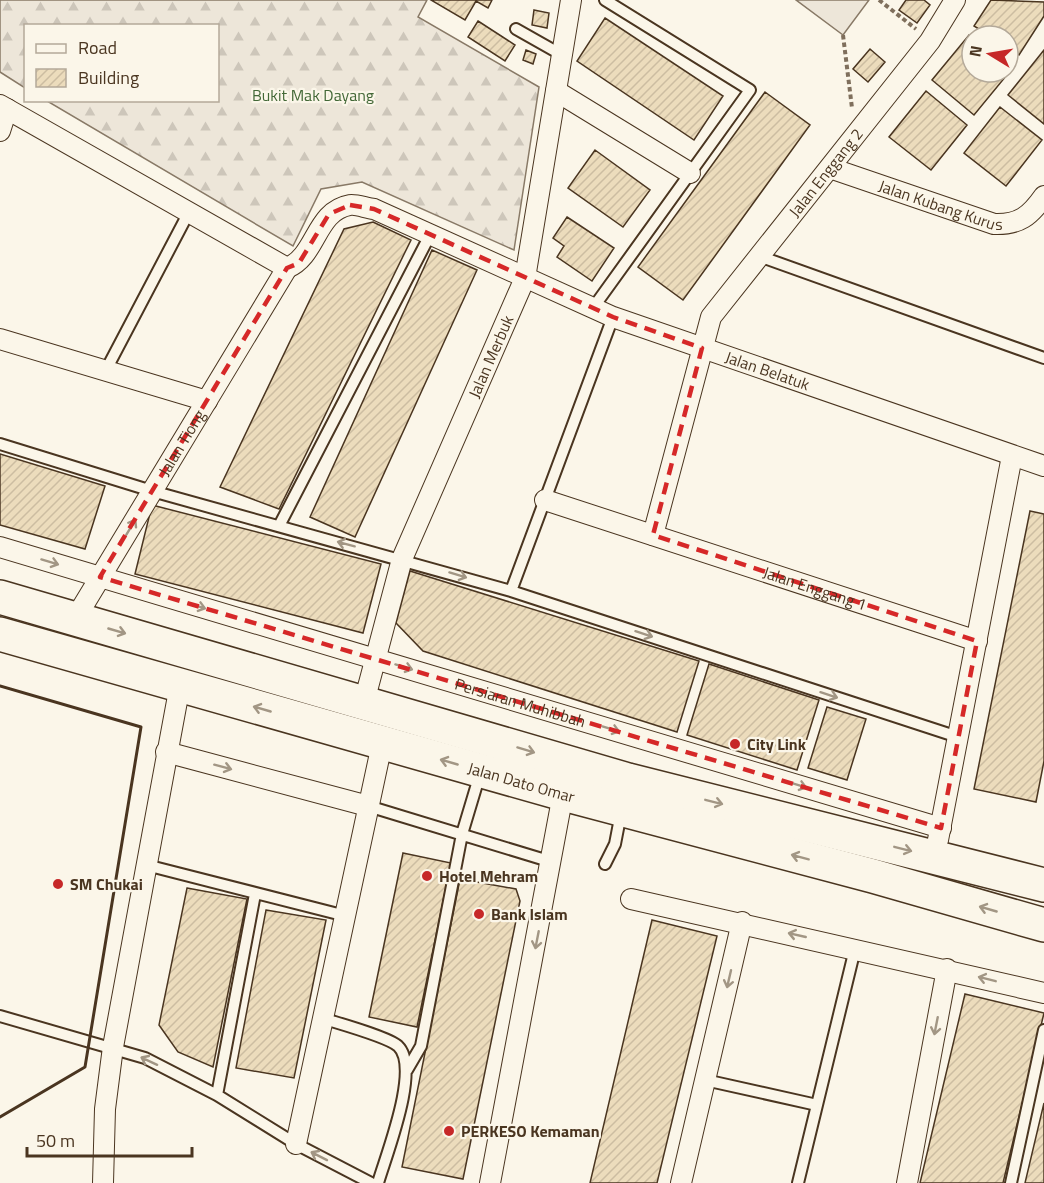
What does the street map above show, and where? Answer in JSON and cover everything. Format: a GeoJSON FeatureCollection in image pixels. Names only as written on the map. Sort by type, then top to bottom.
{"type":"FeatureCollection","features":[{"type":"Feature","properties":{"kind":"highway","name":"Jalan Dato Omar"},"geometry":{"type":"LineString","coordinates":[[0,597],[628,780],[938,843],[1044,885]]}},
{"type":"Feature","properties":{"kind":"highway","name":"Jalan Dato Omar"},"geometry":{"type":"LineString","coordinates":[[0,634],[382,744],[1044,925]]}},
{"type":"Feature","properties":{"kind":"street","name":"Jalan Merbuk"},"geometry":{"type":"LineString","coordinates":[[364,702],[402,558],[525,278],[571,0]]}},
{"type":"Feature","properties":{"kind":"street","name":"Jalan Enggang 2"},"geometry":{"type":"LineString","coordinates":[[702,348],[711,317],[930,41],[955,0]]}},
{"type":"Feature","properties":{"kind":"street"},"geometry":{"type":"LineString","coordinates":[[556,91],[690,173]]}},
{"type":"Feature","properties":{"kind":"street"},"geometry":{"type":"LineString","coordinates":[[0,131],[4,107],[287,268]]}},
{"type":"Feature","properties":{"kind":"street","name":"Jalan Kubang Kurus"},"geometry":{"type":"LineString","coordinates":[[830,168],[994,224],[1012,225],[1037,214],[1044,196]]}},
{"type":"Feature","properties":{"kind":"street","name":"Jalan Tiong"},"geometry":{"type":"LineString","coordinates":[[75,619],[287,268],[299,263],[329,214],[350,205],[374,209],[430,236]]}},
{"type":"Feature","properties":{"kind":"street","name":"Jalan Belatuk"},"geometry":{"type":"LineString","coordinates":[[430,236],[613,317],[1044,466]]}},
{"type":"Feature","properties":{"kind":"street"},"geometry":{"type":"LineString","coordinates":[[0,339],[207,401]]}},
{"type":"Feature","properties":{"kind":"street"},"geometry":{"type":"LineString","coordinates":[[653,535],[702,348]]}},
{"type":"Feature","properties":{"kind":"street"},"geometry":{"type":"LineString","coordinates":[[938,843],[1012,456]]}},
{"type":"Feature","properties":{"kind":"street","name":"Jalan Enggang 1"},"geometry":{"type":"LineString","coordinates":[[545,500],[977,641]]}},
{"type":"Feature","properties":{"kind":"street","name":"Persiaran Muhibbah"},"geometry":{"type":"LineString","coordinates":[[0,547],[376,659],[938,843]]}},
{"type":"Feature","properties":{"kind":"street"},"geometry":{"type":"LineString","coordinates":[[103,1183],[105,1109],[113,1047],[180,685]]}},
{"type":"Feature","properties":{"kind":"street"},"geometry":{"type":"LineString","coordinates":[[296,1144],[325,1019],[382,744]]}},
{"type":"Feature","properties":{"kind":"street"},"geometry":{"type":"LineString","coordinates":[[166,752],[368,806]]}},
{"type":"Feature","properties":{"kind":"street"},"geometry":{"type":"LineString","coordinates":[[490,1183],[563,794]]}},
{"type":"Feature","properties":{"kind":"street"},"geometry":{"type":"LineString","coordinates":[[632,899],[742,922],[1044,993]]}},
{"type":"Feature","properties":{"kind":"street"},"geometry":{"type":"LineString","coordinates":[[681,1183],[742,922]]}},
{"type":"Feature","properties":{"kind":"street"},"geometry":{"type":"LineString","coordinates":[[907,1183],[947,969]]}},
{"type":"Feature","properties":{"kind":"lane"},"geometry":{"type":"LineString","coordinates":[[593,308],[750,90],[604,0]]}},
{"type":"Feature","properties":{"kind":"lane"},"geometry":{"type":"LineString","coordinates":[[516,29],[562,55]]}},
{"type":"Feature","properties":{"kind":"lane"},"geometry":{"type":"LineString","coordinates":[[106,370],[189,212]]}},
{"type":"Feature","properties":{"kind":"lane"},"geometry":{"type":"LineString","coordinates":[[279,526],[430,236]]}},
{"type":"Feature","properties":{"kind":"lane"},"geometry":{"type":"LineString","coordinates":[[759,256],[1044,358]]}},
{"type":"Feature","properties":{"kind":"lane"},"geometry":{"type":"LineString","coordinates":[[511,591],[613,317]]}},
{"type":"Feature","properties":{"kind":"lane"},"geometry":{"type":"LineString","coordinates":[[0,444],[152,491],[402,558],[511,591],[958,737]]}},
{"type":"Feature","properties":{"kind":"lane"},"geometry":{"type":"LineString","coordinates":[[407,1070],[421,1046],[462,834],[481,771]]}},
{"type":"Feature","properties":{"kind":"lane"},"geometry":{"type":"LineString","coordinates":[[368,806],[552,862]]}},
{"type":"Feature","properties":{"kind":"lane"},"geometry":{"type":"LineString","coordinates":[[605,864],[615,844],[622,809]]}},
{"type":"Feature","properties":{"kind":"lane"},"geometry":{"type":"LineString","coordinates":[[146,865],[346,916]]}},
{"type":"Feature","properties":{"kind":"lane"},"geometry":{"type":"LineString","coordinates":[[217,1095],[255,894]]}},
{"type":"Feature","properties":{"kind":"lane"},"geometry":{"type":"LineString","coordinates":[[798,1183],[855,949]]}},
{"type":"Feature","properties":{"kind":"lane"},"geometry":{"type":"LineString","coordinates":[[0,1016],[145,1058],[217,1095],[296,1144],[371,1183]]}},
{"type":"Feature","properties":{"kind":"lane"},"geometry":{"type":"LineString","coordinates":[[325,1019],[396,1044],[405,1053],[407,1070],[399,1112],[378,1183]]}},
{"type":"Feature","properties":{"kind":"lane"},"geometry":{"type":"LineString","coordinates":[[1011,1183],[1044,1030]]}},
{"type":"Feature","properties":{"kind":"lane"},"geometry":{"type":"LineString","coordinates":[[705,1080],[817,1105]]}},
{"type":"Feature","properties":{"kind":"path"},"geometry":{"type":"LineString","coordinates":[[879,0],[930,41]]}},
{"type":"Feature","properties":{"kind":"path"},"geometry":{"type":"LineString","coordinates":[[843,35],[856,135]]}},
{"type":"Feature","properties":{"kind":"highlighted area"},"geometry":{"type":"Polygon","coordinates":[[[350,205],[374,209],[613,317],[702,348],[653,535],[977,641],[941,828],[100,577],[287,268],[299,263],[329,214],[350,205]]]}},
{"type":"Feature","properties":{"kind":"green space","name":"Bukit Mak Dayang"},"geometry":{"type":"Polygon","coordinates":[[[0,0],[427,0],[418,17],[539,87],[514,250],[362,182],[321,189],[293,246],[49,102],[219,102],[219,24],[24,24],[24,87],[0,72],[0,0]]]}},
{"type":"Feature","properties":{"kind":"green space"},"geometry":{"type":"Polygon","coordinates":[[[796,0],[869,0],[843,35],[796,0]]]}},
{"type":"Feature","properties":{"kind":"building"},"geometry":{"type":"Polygon","coordinates":[[[431,0],[492,0],[488,8],[476,1],[465,20],[431,0]]]}},
{"type":"Feature","properties":{"kind":"building"},"geometry":{"type":"Polygon","coordinates":[[[906,0],[924,0],[930,5],[917,23],[899,10],[906,0]]]}},
{"type":"Feature","properties":{"kind":"building"},"geometry":{"type":"Polygon","coordinates":[[[991,0],[1044,2],[1044,16],[1020,53],[1020,24],[975,24],[991,0]]]}},
{"type":"Feature","properties":{"kind":"building"},"geometry":{"type":"Polygon","coordinates":[[[534,10],[549,13],[547,28],[532,25],[534,10]]]}},
{"type":"Feature","properties":{"kind":"building"},"geometry":{"type":"Polygon","coordinates":[[[605,18],[723,96],[694,140],[577,61],[605,18]]]}},
{"type":"Feature","properties":{"kind":"building"},"geometry":{"type":"Polygon","coordinates":[[[478,21],[515,45],[505,61],[468,37],[478,21]]]}},
{"type":"Feature","properties":{"kind":"building"},"geometry":{"type":"Polygon","coordinates":[[[960,46],[960,84],[999,84],[974,115],[932,80],[960,46]]]}},
{"type":"Feature","properties":{"kind":"building"},"geometry":{"type":"Polygon","coordinates":[[[870,49],[885,62],[868,82],[853,69],[870,49]]]}},
{"type":"Feature","properties":{"kind":"building"},"geometry":{"type":"Polygon","coordinates":[[[526,50],[536,54],[533,64],[523,60],[526,50]]]}},
{"type":"Feature","properties":{"kind":"building"},"geometry":{"type":"Polygon","coordinates":[[[1044,50],[1044,124],[1008,95],[1017,84],[1020,84],[1020,80],[1044,50]]]}},
{"type":"Feature","properties":{"kind":"building"},"geometry":{"type":"Polygon","coordinates":[[[926,91],[967,125],[931,170],[889,137],[926,91]]]}},
{"type":"Feature","properties":{"kind":"building"},"geometry":{"type":"Polygon","coordinates":[[[765,92],[810,125],[683,300],[638,267],[765,92]]]}},
{"type":"Feature","properties":{"kind":"building"},"geometry":{"type":"Polygon","coordinates":[[[1000,107],[1042,140],[1006,186],[964,153],[1000,107]]]}},
{"type":"Feature","properties":{"kind":"building"},"geometry":{"type":"Polygon","coordinates":[[[595,150],[650,190],[623,227],[568,188],[595,150]]]}},
{"type":"Feature","properties":{"kind":"building"},"geometry":{"type":"Polygon","coordinates":[[[567,217],[614,248],[592,281],[557,257],[564,246],[553,238],[567,217]]]}},
{"type":"Feature","properties":{"kind":"building"},"geometry":{"type":"Polygon","coordinates":[[[373,222],[411,240],[279,509],[220,487],[344,229],[373,222]]]}},
{"type":"Feature","properties":{"kind":"building"},"geometry":{"type":"Polygon","coordinates":[[[432,250],[477,270],[355,537],[310,517],[432,250]]]}},
{"type":"Feature","properties":{"kind":"building"},"geometry":{"type":"Polygon","coordinates":[[[0,454],[105,486],[85,549],[0,525],[0,454]]]}},
{"type":"Feature","properties":{"kind":"building"},"geometry":{"type":"Polygon","coordinates":[[[152,505],[381,564],[363,633],[135,574],[152,505]]]}},
{"type":"Feature","properties":{"kind":"building"},"geometry":{"type":"Polygon","coordinates":[[[1030,511],[1044,514],[1044,761],[1036,802],[974,789],[1030,511]]]}},
{"type":"Feature","properties":{"kind":"building"},"geometry":{"type":"Polygon","coordinates":[[[410,571],[699,661],[677,732],[423,651],[396,623],[410,571]]]}},
{"type":"Feature","properties":{"kind":"building"},"geometry":{"type":"Polygon","coordinates":[[[709,664],[819,700],[797,770],[687,735],[709,664]]]}},
{"type":"Feature","properties":{"kind":"building"},"geometry":{"type":"Polygon","coordinates":[[[827,707],[866,719],[847,780],[808,768],[827,707]]]}},
{"type":"Feature","properties":{"kind":"building"},"geometry":{"type":"Polygon","coordinates":[[[403,853],[451,863],[417,1027],[369,1017],[403,853]]]}},
{"type":"Feature","properties":{"kind":"building"},"geometry":{"type":"Polygon","coordinates":[[[460,879],[516,889],[520,901],[463,1179],[402,1167],[460,879]]]}},
{"type":"Feature","properties":{"kind":"building"},"geometry":{"type":"Polygon","coordinates":[[[187,888],[247,899],[213,1067],[178,1052],[159,1025],[187,888]]]}},
{"type":"Feature","properties":{"kind":"building"},"geometry":{"type":"Polygon","coordinates":[[[266,910],[326,920],[294,1078],[236,1068],[266,910]]]}},
{"type":"Feature","properties":{"kind":"building"},"geometry":{"type":"Polygon","coordinates":[[[652,920],[717,936],[657,1183],[590,1183],[652,920]]]}},
{"type":"Feature","properties":{"kind":"building"},"geometry":{"type":"Polygon","coordinates":[[[965,994],[1044,1013],[1003,1183],[920,1183],[965,994]]]}},
{"type":"Feature","properties":{"kind":"building"},"geometry":{"type":"Polygon","coordinates":[[[1044,1103],[1044,1183],[1025,1183],[1044,1103]]]}},
{"type":"Feature","properties":{"kind":"wall"},"geometry":{"type":"LineString","coordinates":[[0,686],[141,727],[85,1067],[0,1117]]}},
{"type":"Feature","properties":{"kind":"place","name":"City Link"},"geometry":{"type":"Point","coordinates":[735,744]}},
{"type":"Feature","properties":{"kind":"place","name":"Hotel Mehram"},"geometry":{"type":"Point","coordinates":[427,876]}},
{"type":"Feature","properties":{"kind":"place","name":"SM Chukai"},"geometry":{"type":"Point","coordinates":[58,884]}},
{"type":"Feature","properties":{"kind":"place","name":"Bank Islam"},"geometry":{"type":"Point","coordinates":[479,914]}},
{"type":"Feature","properties":{"kind":"place","name":"PERKESO Kemaman"},"geometry":{"type":"Point","coordinates":[449,1131]}}]}
